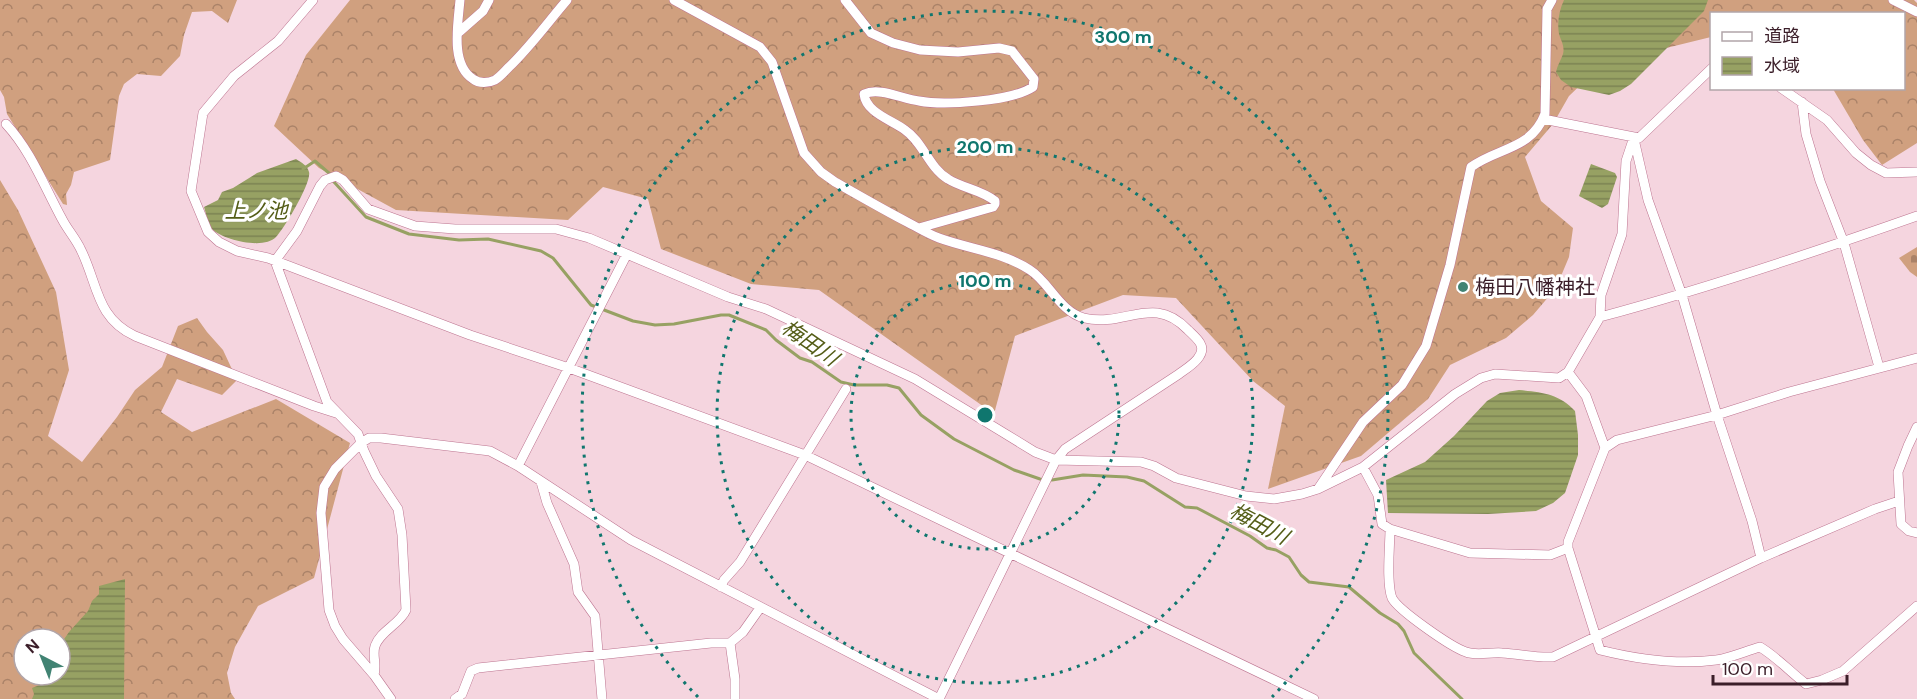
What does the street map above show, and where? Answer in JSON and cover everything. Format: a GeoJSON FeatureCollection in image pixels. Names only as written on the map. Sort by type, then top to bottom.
{"type":"FeatureCollection","features":[{"type":"Feature","properties":{"kind":"street"},"geometry":{"type":"LineString","coordinates":[[313,0],[278,41],[234,76],[203,113],[191,191],[208,232],[219,242],[237,251],[275,261],[470,335],[569,368],[805,455],[1297,695],[1314,699]]}},
{"type":"Feature","properties":{"kind":"street"},"geometry":{"type":"LineString","coordinates":[[460,0],[458,33],[461,66],[478,82],[496,80],[567,0]]}},
{"type":"Feature","properties":{"kind":"street"},"geometry":{"type":"LineString","coordinates":[[458,33],[483,11],[489,0]]}},
{"type":"Feature","properties":{"kind":"street"},"geometry":{"type":"LineString","coordinates":[[391,699],[335,627],[329,610],[322,534],[321,513],[324,487],[335,469],[369,438],[490,451],[518,466],[631,540],[939,699],[1056,460],[1065,449],[1179,374],[1195,362],[1200,355],[1202,347],[1200,342],[1184,325],[1170,315],[1159,312],[1116,319],[1083,318],[1059,300],[1032,270],[1007,258],[937,238],[821,172],[804,153],[772,62],[759,47],[674,0]]}},
{"type":"Feature","properties":{"kind":"street"},"geometry":{"type":"LineString","coordinates":[[845,0],[853,5],[871,33],[893,43],[920,50],[958,52],[999,48],[1012,51],[1034,79],[1033,87],[1026,92],[953,103],[920,102],[878,92],[864,94],[866,102],[878,114],[907,130],[927,158],[947,179],[995,201],[996,204],[993,207],[919,228]]}},
{"type":"Feature","properties":{"kind":"street"},"geometry":{"type":"LineString","coordinates":[[1318,489],[1363,422],[1402,385],[1426,346],[1450,265],[1471,167],[1482,159],[1514,148],[1525,141],[1536,131],[1543,119],[1545,114],[1547,9],[1552,0]]}},
{"type":"Feature","properties":{"kind":"street"},"geometry":{"type":"LineString","coordinates":[[1893,0],[1917,12]]}},
{"type":"Feature","properties":{"kind":"street"},"geometry":{"type":"LineString","coordinates":[[1543,119],[1639,138],[1710,70]]}},
{"type":"Feature","properties":{"kind":"street"},"geometry":{"type":"LineString","coordinates":[[1784,90],[1827,120],[1856,153],[1871,165],[1886,173],[1917,172]]}},
{"type":"Feature","properties":{"kind":"street"},"geometry":{"type":"LineString","coordinates":[[1802,102],[1806,134],[1820,182],[1844,243],[1879,367]]}},
{"type":"Feature","properties":{"kind":"street"},"geometry":{"type":"LineString","coordinates":[[6,123],[18,136],[44,181],[63,221],[81,250],[102,305],[117,326],[135,336],[336,413]]}},
{"type":"Feature","properties":{"kind":"street"},"geometry":{"type":"LineString","coordinates":[[275,261],[297,231],[320,186],[333,177],[343,180],[368,209],[415,226],[455,230],[556,229],[589,238],[728,297],[766,309],[915,379],[1035,452],[1056,460],[1141,462],[1176,478],[1246,496],[1280,498],[1318,489],[1363,467],[1455,394],[1481,378],[1495,374],[1559,378],[1568,372],[1600,317],[1601,295],[1622,234],[1626,161],[1634,137]]}},
{"type":"Feature","properties":{"kind":"street"},"geometry":{"type":"LineString","coordinates":[[1634,137],[1648,200],[1682,295],[1716,415],[1752,521],[1761,558]]}},
{"type":"Feature","properties":{"kind":"street"},"geometry":{"type":"LineString","coordinates":[[1600,317],[1682,295],[1844,243],[1917,216]]}},
{"type":"Feature","properties":{"kind":"street"},"geometry":{"type":"LineString","coordinates":[[518,466],[627,254]]}},
{"type":"Feature","properties":{"kind":"street"},"geometry":{"type":"LineString","coordinates":[[275,261],[327,402],[358,434],[376,476],[398,509],[402,535],[406,605],[403,616],[375,645],[374,654],[377,666],[374,675]]}},
{"type":"Feature","properties":{"kind":"street"},"geometry":{"type":"LineString","coordinates":[[1917,357],[1789,392],[1716,415],[1617,440],[1605,448],[1568,542],[1594,637],[1600,650],[1647,659],[1716,660],[1760,647],[1772,653],[1790,672],[1806,684],[1843,671],[1917,606]]}},
{"type":"Feature","properties":{"kind":"street"},"geometry":{"type":"LineString","coordinates":[[1568,372],[1586,396],[1605,448]]}},
{"type":"Feature","properties":{"kind":"street"},"geometry":{"type":"LineString","coordinates":[[722,587],[723,580],[740,562],[846,389]]}},
{"type":"Feature","properties":{"kind":"street"},"geometry":{"type":"LineString","coordinates":[[1917,427],[1898,472],[1901,524],[1909,531],[1917,533]]}},
{"type":"Feature","properties":{"kind":"street"},"geometry":{"type":"LineString","coordinates":[[1363,467],[1378,495],[1382,524],[1390,528],[1470,554],[1550,555],[1568,548]]}},
{"type":"Feature","properties":{"kind":"street"},"geometry":{"type":"LineString","coordinates":[[541,482],[547,503],[574,564],[578,592],[595,616],[602,699]]}},
{"type":"Feature","properties":{"kind":"street"},"geometry":{"type":"LineString","coordinates":[[1390,528],[1391,596],[1398,607],[1431,632],[1466,653],[1504,653],[1533,658],[1553,657],[1761,558],[1899,501]]}},
{"type":"Feature","properties":{"kind":"street"},"geometry":{"type":"LineString","coordinates":[[455,699],[462,694],[471,671],[478,668],[711,643],[730,643],[743,632],[760,608]]}},
{"type":"Feature","properties":{"kind":"street"},"geometry":{"type":"LineString","coordinates":[[730,643],[735,699]]}},
{"type":"Feature","properties":{"kind":"green space"},"geometry":{"type":"Polygon","coordinates":[[[0,0],[237,0],[228,23],[212,11],[192,12],[180,56],[161,76],[137,74],[124,84],[119,96],[110,160],[74,172],[66,194],[67,205],[63,204],[7,114],[4,97],[0,90],[0,0]]]}},
{"type":"Feature","properties":{"kind":"green space"},"geometry":{"type":"Polygon","coordinates":[[[350,0],[1914,0],[1917,3],[1917,143],[1882,165],[1863,140],[1834,90],[1905,90],[1905,12],[1710,12],[1710,37],[1654,51],[1593,73],[1569,96],[1553,124],[1525,157],[1541,201],[1573,228],[1569,257],[1556,288],[1533,315],[1506,338],[1450,365],[1428,399],[1361,456],[1268,489],[1285,406],[1253,381],[1176,298],[1123,295],[1015,336],[994,414],[819,290],[751,284],[661,249],[648,199],[603,187],[568,220],[396,210],[319,168],[274,126],[306,55],[350,0]]]}},
{"type":"Feature","properties":{"kind":"green space"},"geometry":{"type":"Polygon","coordinates":[[[0,180],[18,210],[56,292],[69,370],[48,436],[82,462],[135,390],[162,367],[178,326],[197,318],[223,350],[237,380],[222,395],[177,379],[161,412],[192,432],[276,399],[350,443],[314,578],[258,606],[235,647],[227,673],[231,693],[235,699],[0,699],[0,180]]]}},
{"type":"Feature","properties":{"kind":"green space"},"geometry":{"type":"Polygon","coordinates":[[[1917,247],[1917,277],[1899,258],[1917,247]]]}},
{"type":"Feature","properties":{"kind":"water"},"geometry":{"type":"Polygon","coordinates":[[[1564,0],[1708,0],[1704,11],[1631,84],[1609,95],[1571,87],[1561,80],[1556,72],[1563,54],[1558,25],[1564,0]]]}},
{"type":"Feature","properties":{"kind":"water","name":"上ノ池"},"geometry":{"type":"Polygon","coordinates":[[[296,159],[307,168],[309,177],[297,205],[276,237],[262,243],[244,242],[225,237],[212,229],[204,207],[218,200],[222,192],[257,173],[296,159]]]}},
{"type":"Feature","properties":{"kind":"water"},"geometry":{"type":"Polygon","coordinates":[[[1591,164],[1615,173],[1617,177],[1608,204],[1602,208],[1579,196],[1591,164]]]}},
{"type":"Feature","properties":{"kind":"water"},"geometry":{"type":"Polygon","coordinates":[[[1519,390],[1556,397],[1575,411],[1578,455],[1565,493],[1553,503],[1536,511],[1488,514],[1388,513],[1386,480],[1425,462],[1454,436],[1487,401],[1500,393],[1519,390]]]}},
{"type":"Feature","properties":{"kind":"water"},"geometry":{"type":"Polygon","coordinates":[[[125,579],[124,699],[32,699],[34,694],[32,688],[34,687],[72,687],[72,629],[99,594],[99,586],[125,579]]]}},
{"type":"Feature","properties":{"kind":"waterway","name":"梅田川"},"geometry":{"type":"LineString","coordinates":[[303,169],[315,161],[330,174],[334,182],[366,217],[409,234],[459,240],[488,239],[541,251],[553,258],[591,305],[633,321],[655,325],[674,324],[729,315],[766,330],[800,358],[812,362],[841,382],[899,388],[921,415],[954,439],[1014,470],[1040,479],[1052,480],[1083,475],[1127,477],[1144,481],[1185,507],[1197,508],[1250,536],[1267,548],[1289,557],[1301,575],[1309,582],[1349,587],[1380,613],[1398,624],[1404,631],[1414,653],[1462,699]]}},
{"type":"Feature","properties":{"kind":"place","name":"梅田八幡神社"},"geometry":{"type":"Point","coordinates":[1463,287]}}]}
